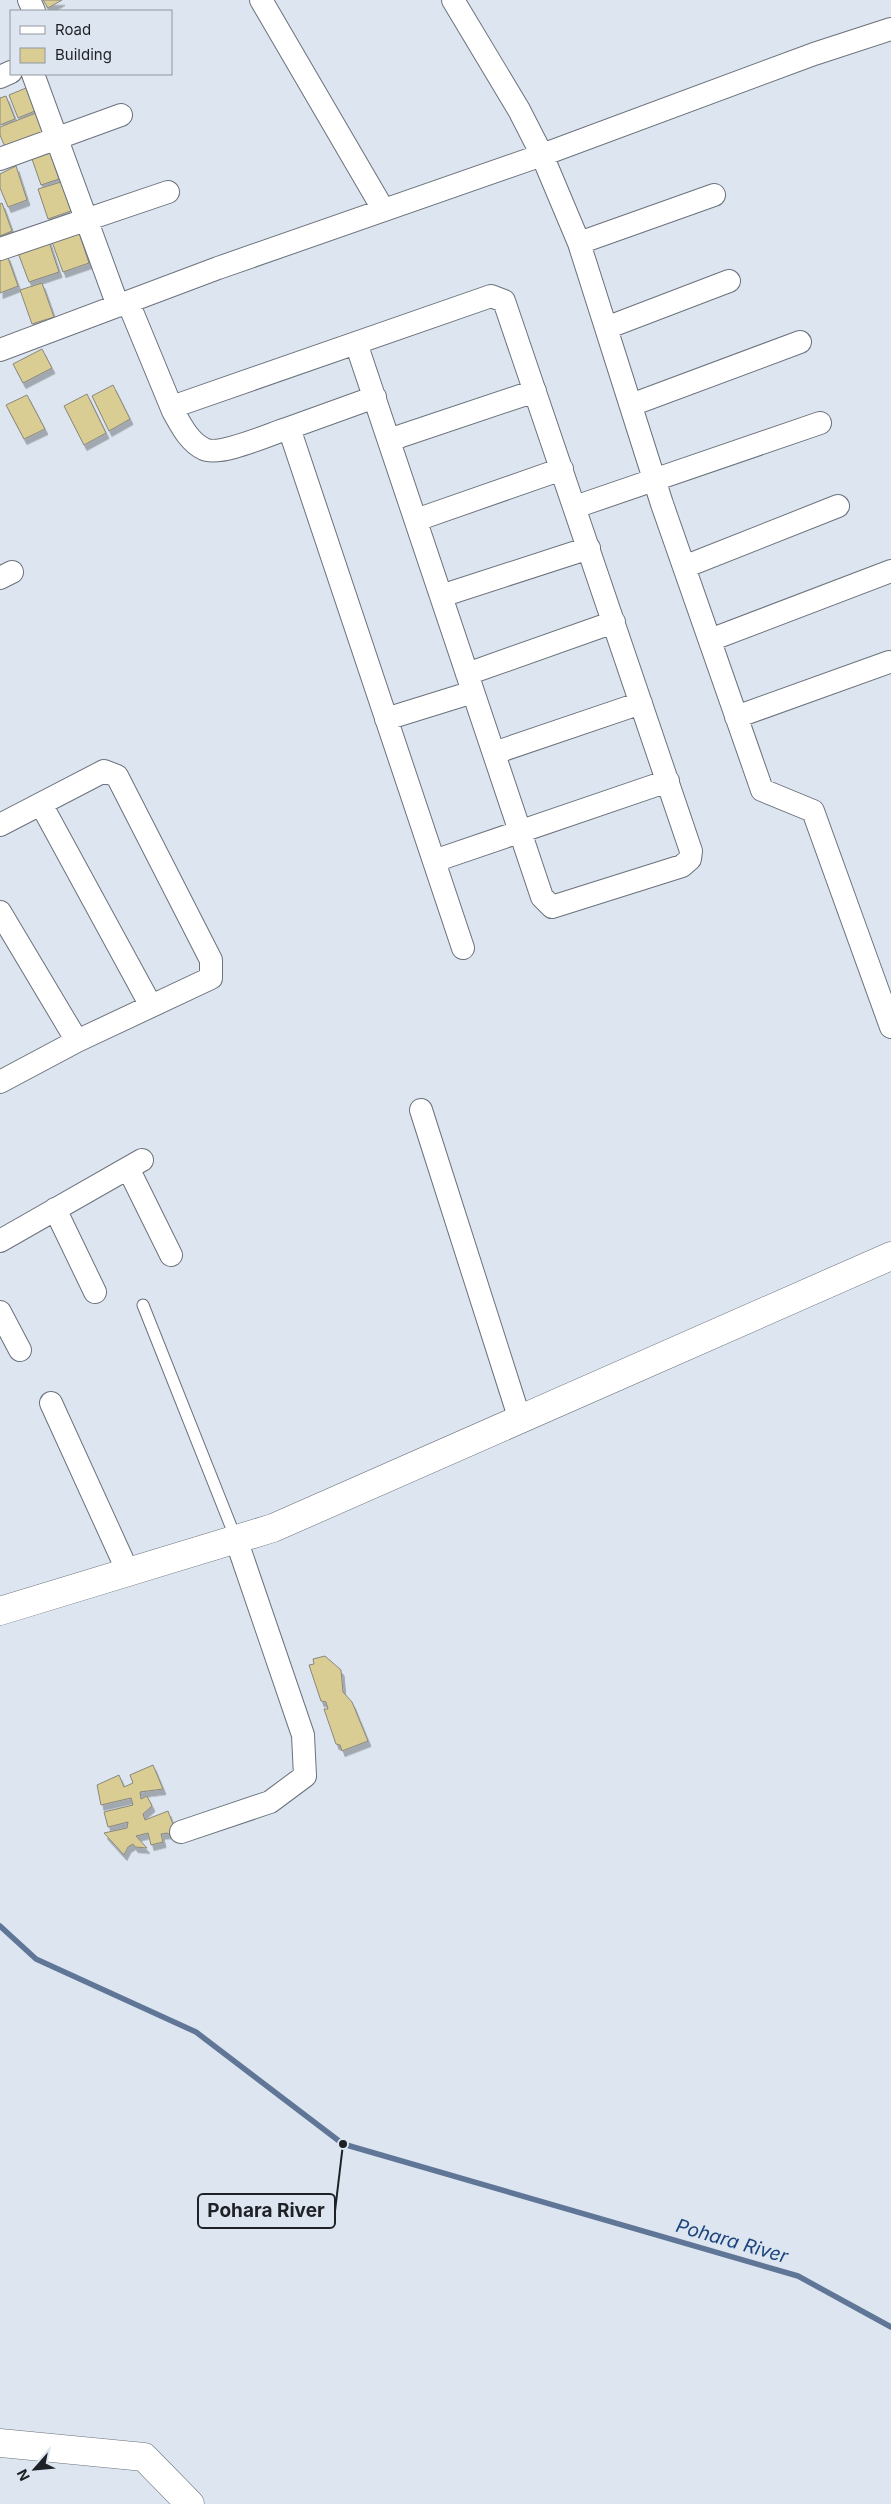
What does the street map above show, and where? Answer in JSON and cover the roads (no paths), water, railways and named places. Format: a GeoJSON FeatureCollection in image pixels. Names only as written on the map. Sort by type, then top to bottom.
{"type":"FeatureCollection","features":[{"type":"Feature","properties":{"kind":"street"},"geometry":{"type":"LineString","coordinates":[[261,0],[383,209]]}},
{"type":"Feature","properties":{"kind":"street"},"geometry":{"type":"LineString","coordinates":[[453,0],[519,110],[542,155],[579,243],[655,481],[762,790],[813,811],[891,1027]]}},
{"type":"Feature","properties":{"kind":"street"},"geometry":{"type":"LineString","coordinates":[[0,350],[383,209],[542,155],[814,54],[891,29]]}},
{"type":"Feature","properties":{"kind":"street"},"geometry":{"type":"LineString","coordinates":[[33,75],[86,219],[123,304],[172,407],[187,434],[204,449],[218,451],[375,397]]}},
{"type":"Feature","properties":{"kind":"street"},"geometry":{"type":"LineString","coordinates":[[0,159],[121,115]]}},
{"type":"Feature","properties":{"kind":"street"},"geometry":{"type":"LineString","coordinates":[[0,249],[168,192]]}},
{"type":"Feature","properties":{"kind":"street"},"geometry":{"type":"LineString","coordinates":[[579,243],[714,195]]}},
{"type":"Feature","properties":{"kind":"street"},"geometry":{"type":"LineString","coordinates":[[606,328],[729,281]]}},
{"type":"Feature","properties":{"kind":"street"},"geometry":{"type":"LineString","coordinates":[[172,407],[491,296],[504,300],[691,851],[690,858],[682,866],[552,907],[542,897],[356,343]]}},
{"type":"Feature","properties":{"kind":"street"},"geometry":{"type":"LineString","coordinates":[[631,405],[800,342]]}},
{"type":"Feature","properties":{"kind":"street"},"geometry":{"type":"LineString","coordinates":[[389,440],[535,390]]}},
{"type":"Feature","properties":{"kind":"street"},"geometry":{"type":"LineString","coordinates":[[575,507],[820,423]]}},
{"type":"Feature","properties":{"kind":"street"},"geometry":{"type":"LineString","coordinates":[[289,428],[463,948]]}},
{"type":"Feature","properties":{"kind":"street"},"geometry":{"type":"LineString","coordinates":[[416,520],[562,469]]}},
{"type":"Feature","properties":{"kind":"street"},"geometry":{"type":"LineString","coordinates":[[684,567],[838,506]]}},
{"type":"Feature","properties":{"kind":"street"},"geometry":{"type":"LineString","coordinates":[[441,596],[589,548]]}},
{"type":"Feature","properties":{"kind":"street"},"geometry":{"type":"LineString","coordinates":[[710,640],[891,571]]}},
{"type":"Feature","properties":{"kind":"street"},"geometry":{"type":"LineString","coordinates":[[386,719],[614,622]]}},
{"type":"Feature","properties":{"kind":"street"},"geometry":{"type":"LineString","coordinates":[[736,717],[889,662]]}},
{"type":"Feature","properties":{"kind":"street"},"geometry":{"type":"LineString","coordinates":[[494,754],[641,703]]}},
{"type":"Feature","properties":{"kind":"street"},"geometry":{"type":"LineString","coordinates":[[0,826],[104,772],[117,776],[211,960],[210,978],[77,1041],[0,1082]]}},
{"type":"Feature","properties":{"kind":"street"},"geometry":{"type":"LineString","coordinates":[[434,861],[668,781]]}},
{"type":"Feature","properties":{"kind":"street"},"geometry":{"type":"LineString","coordinates":[[41,804],[150,1006]]}},
{"type":"Feature","properties":{"kind":"street"},"geometry":{"type":"LineString","coordinates":[[0,912],[77,1041]]}},
{"type":"Feature","properties":{"kind":"street"},"geometry":{"type":"LineString","coordinates":[[420,1110],[520,1420]]}},
{"type":"Feature","properties":{"kind":"street"},"geometry":{"type":"LineString","coordinates":[[0,1241],[135,1164],[172,1255]]}},
{"type":"Feature","properties":{"kind":"street"},"geometry":{"type":"LineString","coordinates":[[55,1209],[95,1292]]}},
{"type":"Feature","properties":{"kind":"street"},"geometry":{"type":"LineString","coordinates":[[0,1611],[273,1528],[891,1256]]}},
{"type":"Feature","properties":{"kind":"street"},"geometry":{"type":"LineString","coordinates":[[0,1312],[20,1350]]}},
{"type":"Feature","properties":{"kind":"street"},"geometry":{"type":"LineString","coordinates":[[51,1403],[128,1572]]}},
{"type":"Feature","properties":{"kind":"street"},"geometry":{"type":"LineString","coordinates":[[181,1832],[270,1802],[305,1776],[303,1735],[236,1539]]}},
{"type":"Feature","properties":{"kind":"street"},"geometry":{"type":"LineString","coordinates":[[0,2443],[144,2457],[190,2504]]}},
{"type":"Feature","properties":{"kind":"lane"},"geometry":{"type":"LineString","coordinates":[[143,1305],[236,1539]]}},
{"type":"Feature","properties":{"kind":"waterway","name":"Pohara River"},"geometry":{"type":"LineString","coordinates":[[0,1926],[36,1959],[196,2032],[343,2144],[798,2276],[891,2327]]}},
{"type":"Feature","properties":{"kind":"place","name":"Pohara River"},"geometry":{"type":"Point","coordinates":[343,2144]}}]}
